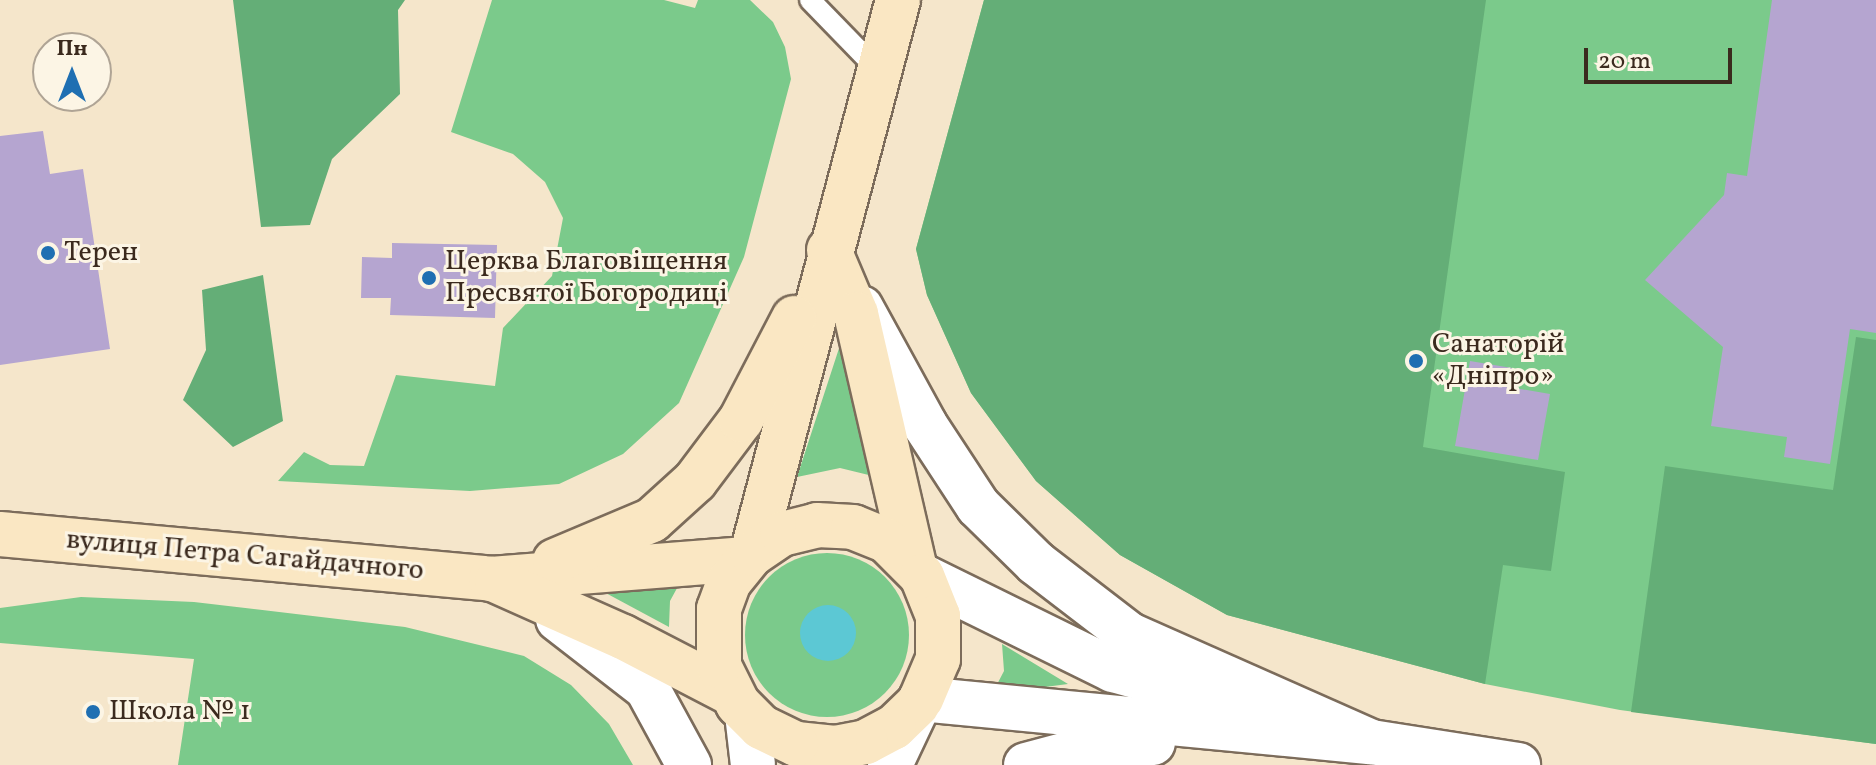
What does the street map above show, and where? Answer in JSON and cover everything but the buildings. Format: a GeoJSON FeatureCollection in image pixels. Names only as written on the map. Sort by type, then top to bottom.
{"type":"FeatureCollection","features":[{"type":"Feature","properties":{"kind":"main road"},"geometry":{"type":"LineString","coordinates":[[749,557],[898,0]]}},
{"type":"Feature","properties":{"kind":"main road"},"geometry":{"type":"LineString","coordinates":[[491,579],[623,637],[739,703],[778,737],[835,748],[866,742],[894,727],[919,702],[938,659],[938,616],[918,570],[856,314],[829,250]]}},
{"type":"Feature","properties":{"kind":"main road"},"geometry":{"type":"LineString","coordinates":[[491,579],[577,554],[652,520],[695,481],[741,420],[829,250]]}},
{"type":"Feature","properties":{"kind":"main road"},"geometry":{"type":"LineString","coordinates":[[739,703],[717,652],[719,609],[729,582],[749,557],[782,534],[817,525],[864,532],[887,541],[918,570]]}},
{"type":"Feature","properties":{"kind":"main road","name":"вулиця Петра Сагайдачного"},"geometry":{"type":"LineString","coordinates":[[0,534],[491,579]]}},
{"type":"Feature","properties":{"kind":"main road"},"geometry":{"type":"LineString","coordinates":[[491,579],[749,557]]}},
{"type":"Feature","properties":{"kind":"street"},"geometry":{"type":"LineString","coordinates":[[829,250],[925,425],[978,506],[1036,563],[1130,635],[1371,742]]}},
{"type":"Feature","properties":{"kind":"street"},"geometry":{"type":"LineString","coordinates":[[918,570],[1113,670],[1371,742]]}},
{"type":"Feature","properties":{"kind":"street"},"geometry":{"type":"LineString","coordinates":[[491,579],[583,635],[647,688],[689,765]]}},
{"type":"Feature","properties":{"kind":"street"},"geometry":{"type":"LineString","coordinates":[[890,765],[919,702],[1371,742],[1518,765]]}},
{"type":"Feature","properties":{"kind":"street"},"geometry":{"type":"LineString","coordinates":[[739,703],[753,765]]}},
{"type":"Feature","properties":{"kind":"street"},"geometry":{"type":"LineString","coordinates":[[1026,765],[1120,743],[1371,742]]}},
{"type":"Feature","properties":{"kind":"lane"},"geometry":{"type":"LineString","coordinates":[[810,0],[878,70]]}},
{"type":"Feature","properties":{"kind":"green space"},"geometry":{"type":"Polygon","coordinates":[[[233,0],[405,0],[398,10],[400,94],[332,159],[310,225],[261,227],[233,0]]]}},
{"type":"Feature","properties":{"kind":"green space"},"geometry":{"type":"Polygon","coordinates":[[[492,0],[664,0],[695,8],[698,0],[750,0],[773,22],[785,47],[791,79],[744,257],[679,403],[623,454],[559,484],[470,491],[278,481],[304,452],[330,465],[364,466],[396,375],[495,386],[503,328],[552,276],[563,218],[545,182],[513,154],[451,132],[492,0]]]}},
{"type":"Feature","properties":{"kind":"green space","name":"Санаторій «Дніпро»"},"geometry":{"type":"Polygon","coordinates":[[[984,0],[1876,0],[1876,744],[1620,710],[1485,684],[1227,615],[1120,555],[1036,481],[971,393],[927,295],[916,249],[984,0]]]}},
{"type":"Feature","properties":{"kind":"green space"},"geometry":{"type":"Polygon","coordinates":[[[984,0],[1486,0],[1423,447],[1565,472],[1551,571],[1503,565],[1485,684],[1227,615],[1120,555],[1036,481],[971,393],[927,295],[916,249],[984,0]]]}},
{"type":"Feature","properties":{"kind":"green space"},"geometry":{"type":"Polygon","coordinates":[[[263,275],[283,421],[233,447],[183,400],[206,350],[202,290],[263,275]]]}},
{"type":"Feature","properties":{"kind":"green space"},"geometry":{"type":"Polygon","coordinates":[[[844,333],[881,478],[840,468],[797,477],[844,333]]]}},
{"type":"Feature","properties":{"kind":"green space"},"geometry":{"type":"Polygon","coordinates":[[[1856,337],[1876,340],[1876,744],[1631,712],[1665,466],[1833,490],[1856,337]]]}},
{"type":"Feature","properties":{"kind":"green space"},"geometry":{"type":"Polygon","coordinates":[[[827,553],[858,559],[885,577],[903,604],[909,635],[903,666],[885,693],[858,711],[827,717],[796,711],[769,693],[751,666],[745,635],[751,604],[769,577],[796,559],[827,553]]]}},
{"type":"Feature","properties":{"kind":"green space"},"geometry":{"type":"Polygon","coordinates":[[[682,579],[670,601],[669,627],[602,591],[682,579]]]}},
{"type":"Feature","properties":{"kind":"green space"},"geometry":{"type":"Polygon","coordinates":[[[81,597],[194,602],[405,627],[524,656],[571,685],[609,724],[633,765],[178,765],[194,659],[0,643],[0,608],[81,597]]]}},
{"type":"Feature","properties":{"kind":"green space"},"geometry":{"type":"Polygon","coordinates":[[[1002,644],[1068,684],[992,694],[1004,671],[1002,644]]]}},
{"type":"Feature","properties":{"kind":"water"},"geometry":{"type":"Polygon","coordinates":[[[828,605],[848,613],[856,633],[848,653],[828,661],[808,653],[800,633],[808,613],[828,605]]]}},
{"type":"Feature","properties":{"kind":"place","name":"Терен"},"geometry":{"type":"Point","coordinates":[48,253]}},
{"type":"Feature","properties":{"kind":"place","name":"Церква Благовіщення Пресвятої Богородиці"},"geometry":{"type":"Point","coordinates":[429,278]}},
{"type":"Feature","properties":{"kind":"place","name":"Санаторій «Дніпро»"},"geometry":{"type":"Point","coordinates":[1416,361]}},
{"type":"Feature","properties":{"kind":"place","name":"Школа № 1"},"geometry":{"type":"Point","coordinates":[93,712]}}]}
